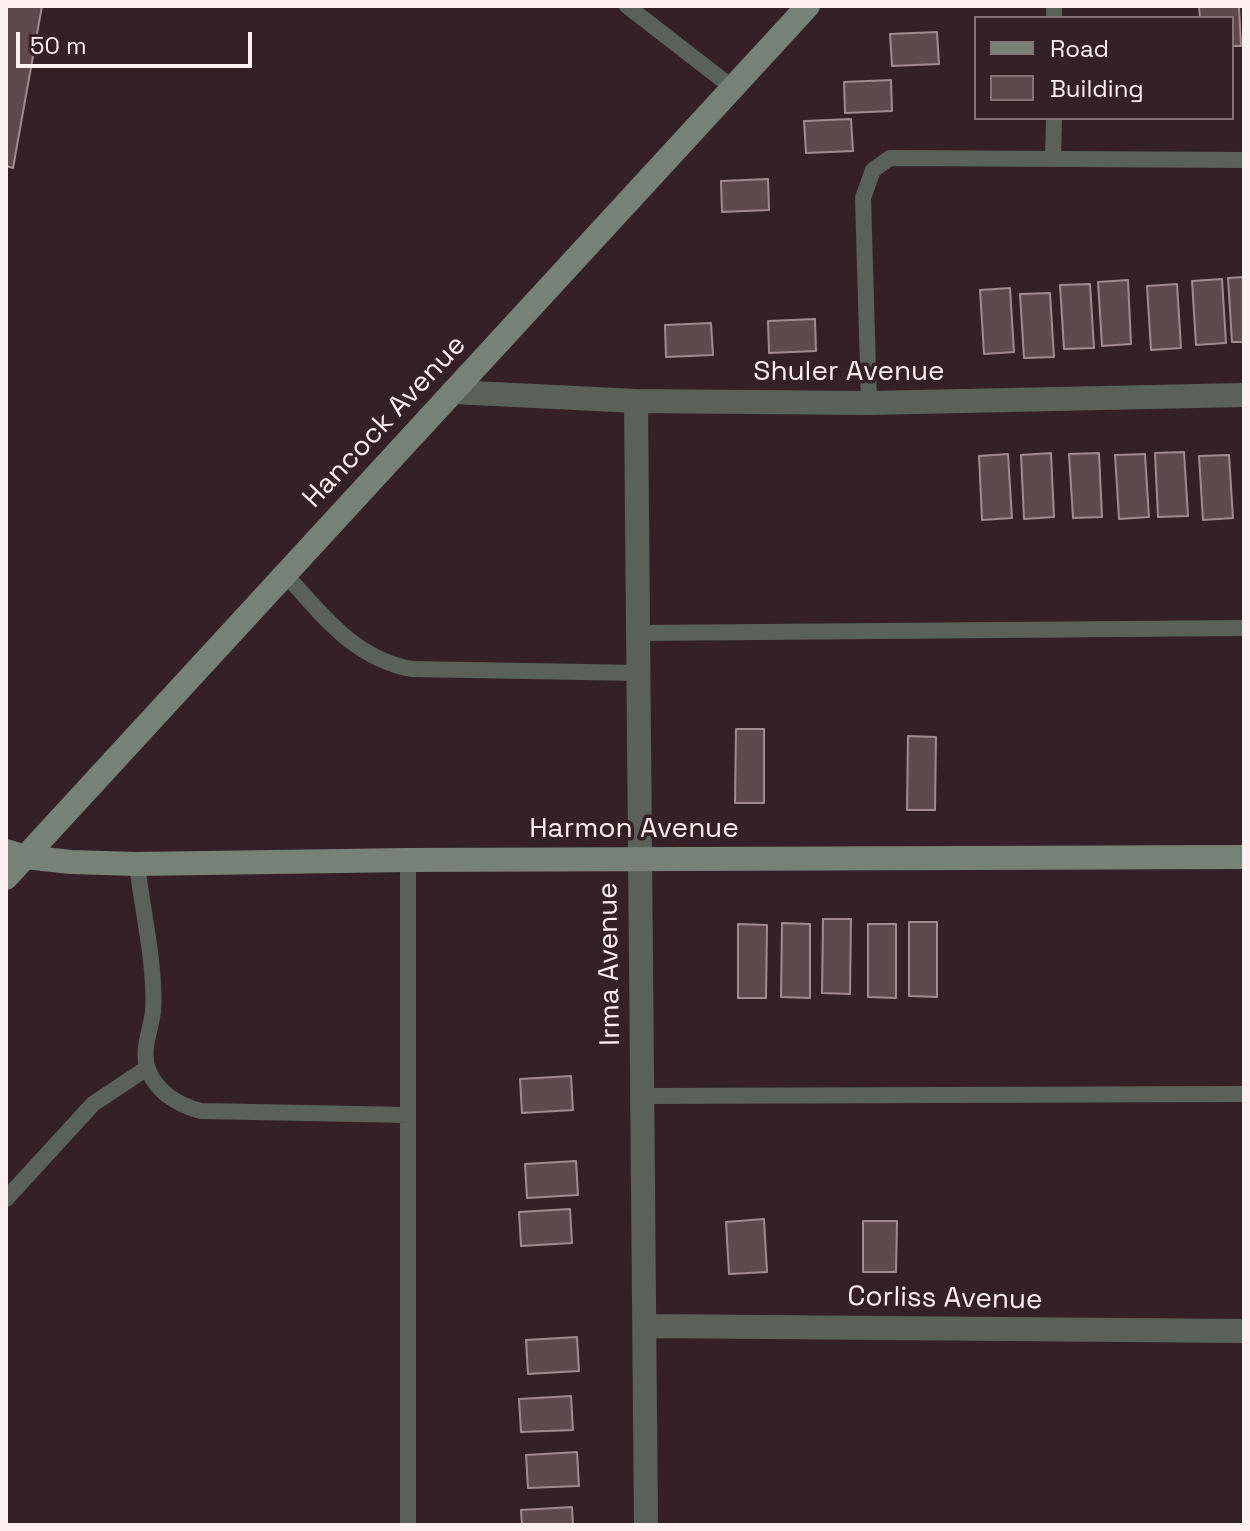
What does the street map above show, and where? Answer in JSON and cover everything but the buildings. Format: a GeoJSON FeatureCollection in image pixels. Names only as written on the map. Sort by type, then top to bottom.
{"type":"FeatureCollection","features":[{"type":"Feature","properties":{"kind":"street","name":"Hancock Avenue"},"geometry":{"type":"LineString","coordinates":[[6,878],[16,854],[286,575],[808,6]]}},
{"type":"Feature","properties":{"kind":"street","name":"Shuler Avenue"},"geometry":{"type":"LineString","coordinates":[[453,392],[636,401],[869,403],[1244,395]]}},
{"type":"Feature","properties":{"kind":"street","name":"Irma Avenue"},"geometry":{"type":"LineString","coordinates":[[636,401],[646,1525]]}},
{"type":"Feature","properties":{"kind":"street","name":"Harmon Avenue"},"geometry":{"type":"LineString","coordinates":[[16,854],[71,862],[137,864],[1244,857]]}},
{"type":"Feature","properties":{"kind":"street","name":"Corliss Avenue"},"geometry":{"type":"LineString","coordinates":[[645,1326],[1244,1331]]}},
{"type":"Feature","properties":{"kind":"lane"},"geometry":{"type":"LineString","coordinates":[[627,6],[733,88]]}},
{"type":"Feature","properties":{"kind":"lane"},"geometry":{"type":"LineString","coordinates":[[1053,159],[1054,120]]}},
{"type":"Feature","properties":{"kind":"lane"},"geometry":{"type":"LineString","coordinates":[[869,403],[863,198],[873,170],[890,158],[1244,160]]}},
{"type":"Feature","properties":{"kind":"lane"},"geometry":{"type":"LineString","coordinates":[[286,575],[350,642],[394,666],[412,669],[640,673]]}},
{"type":"Feature","properties":{"kind":"lane"},"geometry":{"type":"LineString","coordinates":[[639,633],[1244,628]]}},
{"type":"Feature","properties":{"kind":"lane"},"geometry":{"type":"LineString","coordinates":[[408,860],[408,1525]]}},
{"type":"Feature","properties":{"kind":"lane"},"geometry":{"type":"LineString","coordinates":[[137,864],[153,1012],[145,1054],[147,1068],[166,1096],[187,1108],[201,1111],[408,1115]]}},
{"type":"Feature","properties":{"kind":"lane"},"geometry":{"type":"LineString","coordinates":[[6,1199],[93,1104],[147,1068]]}},
{"type":"Feature","properties":{"kind":"lane"},"geometry":{"type":"LineString","coordinates":[[642,1096],[1244,1094]]}}]}
